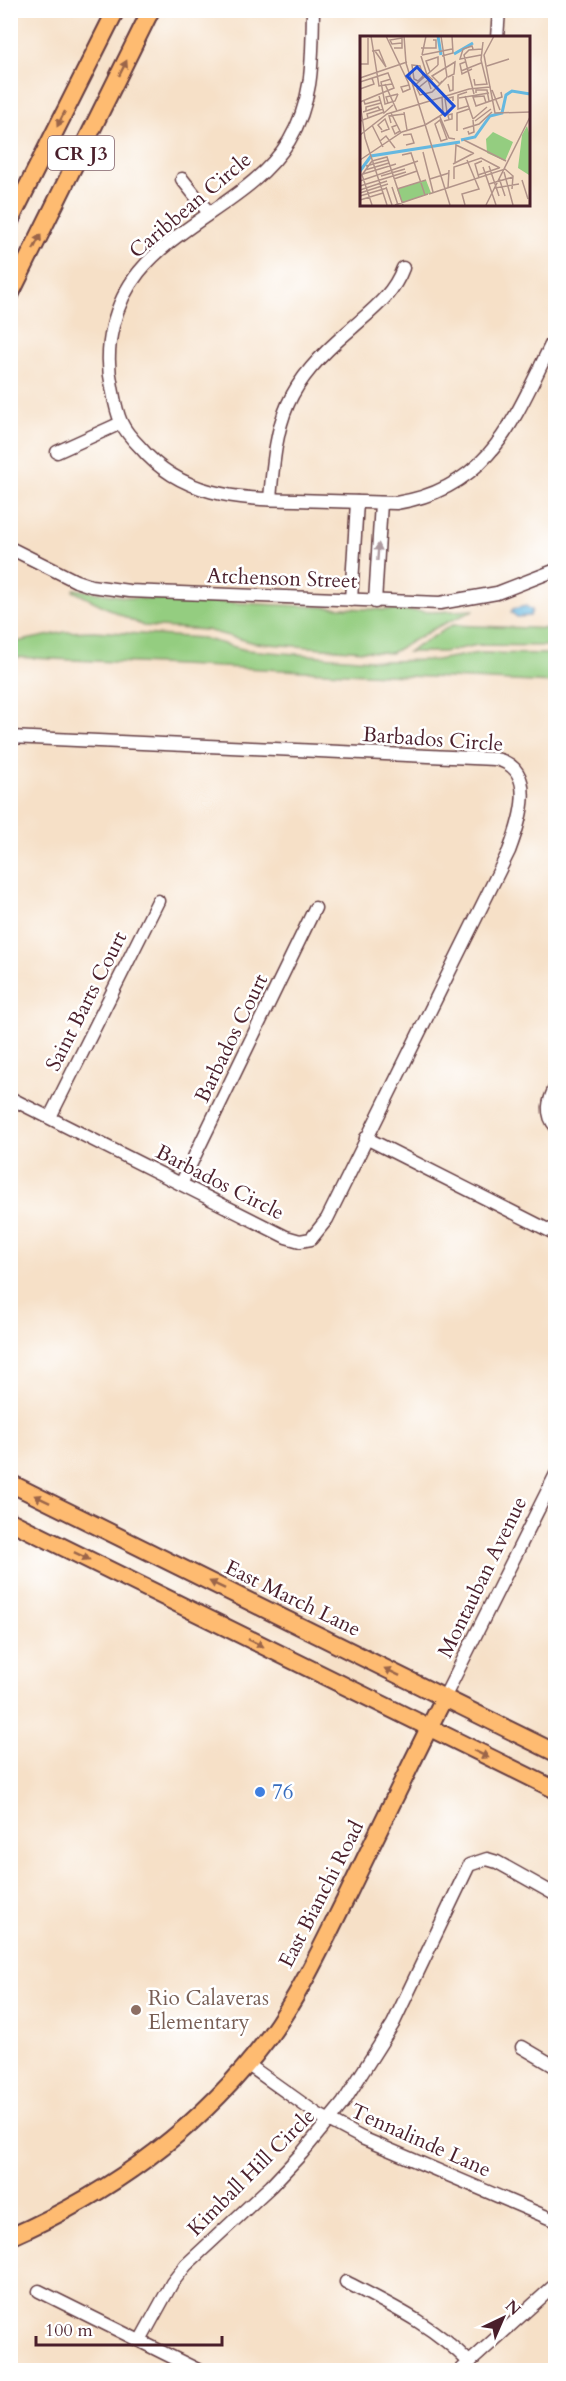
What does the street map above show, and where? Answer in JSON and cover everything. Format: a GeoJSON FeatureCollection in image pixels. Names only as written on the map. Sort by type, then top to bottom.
{"type":"FeatureCollection","features":[{"type":"Feature","properties":{"kind":"main road","name":"CR J3"},"geometry":{"type":"LineString","coordinates":[[10,221],[116,10]]}},
{"type":"Feature","properties":{"kind":"main road","name":"CR J3"},"geometry":{"type":"LineString","coordinates":[[10,295],[152,10]]}},
{"type":"Feature","properties":{"kind":"main road","name":"East March Lane"},"geometry":{"type":"LineString","coordinates":[[10,1483],[555,1753]]}},
{"type":"Feature","properties":{"kind":"main road"},"geometry":{"type":"LineString","coordinates":[[10,1521],[555,1790]]}},
{"type":"Feature","properties":{"kind":"main road","name":"East Bianchi Road"},"geometry":{"type":"LineString","coordinates":[[10,2237],[88,2199],[138,2167],[204,2112],[247,2064],[270,2035],[314,1964],[444,1698]]}},
{"type":"Feature","properties":{"kind":"street","name":"Caribbean Circle"},"geometry":{"type":"LineString","coordinates":[[313,10],[312,78],[308,100],[287,144],[270,165],[155,254],[132,282],[119,306],[110,343],[109,360],[111,381],[121,423],[145,454],[161,469],[183,483],[231,498],[381,503],[410,501],[432,495],[463,479],[483,463],[511,424],[555,335]]}},
{"type":"Feature","properties":{"kind":"street"},"geometry":{"type":"LineString","coordinates":[[498,36],[500,10]]}},
{"type":"Feature","properties":{"kind":"street"},"geometry":{"type":"LineString","coordinates":[[183,179],[209,213]]}},
{"type":"Feature","properties":{"kind":"street"},"geometry":{"type":"LineString","coordinates":[[270,500],[277,431],[295,387],[327,349],[383,301],[395,287],[403,268]]}},
{"type":"Feature","properties":{"kind":"street"},"geometry":{"type":"LineString","coordinates":[[57,452],[121,423]]}},
{"type":"Feature","properties":{"kind":"street"},"geometry":{"type":"LineString","coordinates":[[351,600],[357,502]]}},
{"type":"Feature","properties":{"kind":"street"},"geometry":{"type":"LineString","coordinates":[[375,602],[381,503]]}},
{"type":"Feature","properties":{"kind":"street","name":"Atchenson Street"},"geometry":{"type":"LineString","coordinates":[[10,548],[76,580],[100,587],[129,591],[375,602],[440,603],[474,599],[555,570]]}},
{"type":"Feature","properties":{"kind":"street","name":"Barbados Circle"},"geometry":{"type":"LineString","coordinates":[[10,737],[495,759],[506,761],[516,769],[522,780],[522,807],[509,851],[327,1219],[311,1239],[300,1241],[286,1237],[10,1098]]}},
{"type":"Feature","properties":{"kind":"street","name":"Saint Barts Court"},"geometry":{"type":"LineString","coordinates":[[50,1117],[158,901]]}},
{"type":"Feature","properties":{"kind":"street","name":"Barbados Court"},"geometry":{"type":"LineString","coordinates":[[181,1184],[315,908]]}},
{"type":"Feature","properties":{"kind":"street"},"geometry":{"type":"LineString","coordinates":[[555,1086],[549,1099],[548,1114],[555,1127]]}},
{"type":"Feature","properties":{"kind":"street"},"geometry":{"type":"LineString","coordinates":[[366,1138],[555,1234]]}},
{"type":"Feature","properties":{"kind":"street","name":"Montauban Avenue"},"geometry":{"type":"LineString","coordinates":[[444,1698],[555,1474]]}},
{"type":"Feature","properties":{"kind":"street","name":"Kimball Hill Circle"},"geometry":{"type":"LineString","coordinates":[[140,2342],[172,2283],[186,2265],[271,2186],[329,2121],[369,2065],[393,2024],[469,1865],[487,1859],[497,1862],[555,1895]]}},
{"type":"Feature","properties":{"kind":"street"},"geometry":{"type":"LineString","coordinates":[[522,2046],[555,2067]]}},
{"type":"Feature","properties":{"kind":"street","name":"Tennalinde Lane"},"geometry":{"type":"LineString","coordinates":[[247,2064],[282,2091],[329,2121],[380,2146],[555,2221]]}},
{"type":"Feature","properties":{"kind":"street"},"geometry":{"type":"LineString","coordinates":[[346,2282],[425,2324],[443,2337],[465,2367],[555,2284]]}},
{"type":"Feature","properties":{"kind":"street"},"geometry":{"type":"LineString","coordinates":[[39,2291],[198,2370]]}},
{"type":"Feature","properties":{"kind":"green space"},"geometry":{"type":"Polygon","coordinates":[[[74,589],[132,598],[433,612],[475,610],[439,626],[391,653],[255,643],[206,630],[143,626],[73,591],[74,589]]]}},
{"type":"Feature","properties":{"kind":"green space"},"geometry":{"type":"Polygon","coordinates":[[[452,625],[555,629],[555,646],[478,645],[443,652],[408,652],[452,625]]]}},
{"type":"Feature","properties":{"kind":"green space"},"geometry":{"type":"Polygon","coordinates":[[[94,631],[202,638],[246,650],[383,661],[436,660],[479,653],[555,654],[555,683],[11,657],[11,643],[65,632],[94,631]]]}},
{"type":"Feature","properties":{"kind":"water"},"geometry":{"type":"Polygon","coordinates":[[[526,606],[532,610],[530,616],[517,617],[511,612],[513,609],[526,606]]]}},
{"type":"Feature","properties":{"kind":"place","name":"76"},"geometry":{"type":"Point","coordinates":[260,1792]}},
{"type":"Feature","properties":{"kind":"place","name":"Rio Calaveras Elementary"},"geometry":{"type":"Point","coordinates":[136,2010]}}]}
